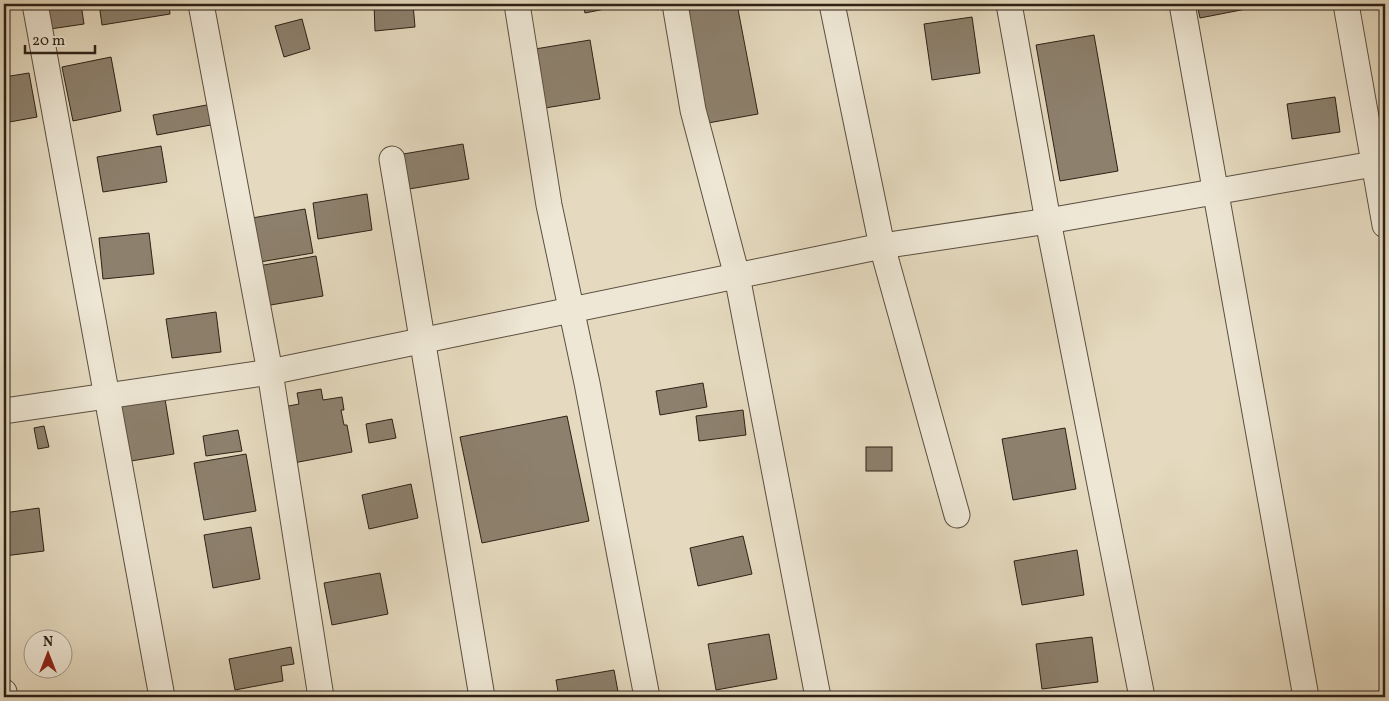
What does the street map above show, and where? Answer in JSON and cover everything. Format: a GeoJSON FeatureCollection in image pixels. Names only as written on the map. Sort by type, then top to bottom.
{"type":"FeatureCollection","features":[{"type":"Feature","properties":{"kind":"street"},"geometry":{"type":"LineString","coordinates":[[35,4],[162,697]]}},
{"type":"Feature","properties":{"kind":"street"},"geometry":{"type":"LineString","coordinates":[[201,4],[270,372],[321,697]]}},
{"type":"Feature","properties":{"kind":"street"},"geometry":{"type":"LineString","coordinates":[[517,4],[549,205],[587,384],[647,697]]}},
{"type":"Feature","properties":{"kind":"street"},"geometry":{"type":"LineString","coordinates":[[676,4],[693,110],[737,276],[818,697]]}},
{"type":"Feature","properties":{"kind":"street"},"geometry":{"type":"LineString","coordinates":[[832,4],[882,246],[957,515]]}},
{"type":"Feature","properties":{"kind":"street"},"geometry":{"type":"LineString","coordinates":[[1009,4],[1048,221],[1142,697]]}},
{"type":"Feature","properties":{"kind":"street"},"geometry":{"type":"LineString","coordinates":[[1182,4],[1306,697]]}},
{"type":"Feature","properties":{"kind":"street"},"geometry":{"type":"LineString","coordinates":[[1346,4],[1380,162],[1385,225]]}},
{"type":"Feature","properties":{"kind":"street"},"geometry":{"type":"LineString","coordinates":[[392,159],[482,697]]}},
{"type":"Feature","properties":{"kind":"street"},"geometry":{"type":"LineString","coordinates":[[4,411],[270,372],[882,246],[1048,221],[1380,162]]}},
{"type":"Feature","properties":{"kind":"street"},"geometry":{"type":"LineString","coordinates":[[4,692],[5,697]]}},
{"type":"Feature","properties":{"kind":"building"},"geometry":{"type":"Polygon","coordinates":[[[47,4],[81,4],[84,24],[50,29],[47,4]]]}},
{"type":"Feature","properties":{"kind":"building"},"geometry":{"type":"Polygon","coordinates":[[[99,4],[169,4],[170,14],[102,25],[99,4]]]}},
{"type":"Feature","properties":{"kind":"building"},"geometry":{"type":"Polygon","coordinates":[[[374,4],[413,4],[415,27],[375,31],[374,4]]]}},
{"type":"Feature","properties":{"kind":"building"},"geometry":{"type":"Polygon","coordinates":[[[583,4],[630,4],[585,13],[583,4]]]}},
{"type":"Feature","properties":{"kind":"building"},"geometry":{"type":"Polygon","coordinates":[[[710,4],[737,4],[758,114],[708,123],[687,8],[710,4]]]}},
{"type":"Feature","properties":{"kind":"building"},"geometry":{"type":"Polygon","coordinates":[[[1197,4],[1245,4],[1246,9],[1200,18],[1197,4]]]}},
{"type":"Feature","properties":{"kind":"building"},"geometry":{"type":"Polygon","coordinates":[[[972,17],[980,73],[932,80],[924,24],[972,17]]]}},
{"type":"Feature","properties":{"kind":"building"},"geometry":{"type":"Polygon","coordinates":[[[302,19],[310,49],[284,57],[275,26],[302,19]]]}},
{"type":"Feature","properties":{"kind":"building"},"geometry":{"type":"Polygon","coordinates":[[[1094,35],[1118,171],[1060,181],[1036,45],[1094,35]]]}},
{"type":"Feature","properties":{"kind":"building"},"geometry":{"type":"Polygon","coordinates":[[[4,37],[9,71],[4,72],[4,37]]]}},
{"type":"Feature","properties":{"kind":"building"},"geometry":{"type":"Polygon","coordinates":[[[590,40],[600,99],[545,108],[535,49],[590,40]]]}},
{"type":"Feature","properties":{"kind":"building"},"geometry":{"type":"Polygon","coordinates":[[[111,57],[121,111],[73,121],[62,67],[111,57]]]}},
{"type":"Feature","properties":{"kind":"building"},"geometry":{"type":"Polygon","coordinates":[[[29,73],[37,117],[4,123],[4,77],[29,73]]]}},
{"type":"Feature","properties":{"kind":"building"},"geometry":{"type":"Polygon","coordinates":[[[1335,97],[1340,132],[1292,139],[1287,104],[1335,97]]]}},
{"type":"Feature","properties":{"kind":"building"},"geometry":{"type":"Polygon","coordinates":[[[212,104],[216,124],[157,135],[153,115],[212,104]]]}},
{"type":"Feature","properties":{"kind":"building"},"geometry":{"type":"Polygon","coordinates":[[[463,144],[469,179],[409,189],[403,154],[463,144]]]}},
{"type":"Feature","properties":{"kind":"building"},"geometry":{"type":"Polygon","coordinates":[[[161,146],[167,182],[103,192],[97,157],[161,146]]]}},
{"type":"Feature","properties":{"kind":"building"},"geometry":{"type":"Polygon","coordinates":[[[367,194],[372,230],[318,239],[313,203],[367,194]]]}},
{"type":"Feature","properties":{"kind":"building"},"geometry":{"type":"Polygon","coordinates":[[[305,209],[313,253],[254,263],[246,219],[305,209]]]}},
{"type":"Feature","properties":{"kind":"building"},"geometry":{"type":"Polygon","coordinates":[[[149,233],[154,274],[103,279],[99,238],[149,233]]]}},
{"type":"Feature","properties":{"kind":"building"},"geometry":{"type":"Polygon","coordinates":[[[316,256],[323,296],[265,306],[258,266],[316,256]]]}},
{"type":"Feature","properties":{"kind":"building"},"geometry":{"type":"Polygon","coordinates":[[[216,312],[221,352],[172,358],[166,319],[216,312]]]}},
{"type":"Feature","properties":{"kind":"building"},"geometry":{"type":"Polygon","coordinates":[[[4,370],[8,394],[4,395],[4,370]]]}},
{"type":"Feature","properties":{"kind":"building"},"geometry":{"type":"Polygon","coordinates":[[[703,383],[707,407],[660,415],[656,391],[703,383]]]}},
{"type":"Feature","properties":{"kind":"building"},"geometry":{"type":"Polygon","coordinates":[[[321,389],[323,400],[342,397],[344,410],[341,410],[344,425],[347,425],[352,452],[288,464],[278,408],[299,404],[297,393],[321,389]]]}},
{"type":"Feature","properties":{"kind":"building"},"geometry":{"type":"Polygon","coordinates":[[[165,399],[174,454],[125,462],[116,407],[165,399]]]}},
{"type":"Feature","properties":{"kind":"building"},"geometry":{"type":"Polygon","coordinates":[[[743,410],[746,435],[699,441],[696,416],[743,410]]]}},
{"type":"Feature","properties":{"kind":"building"},"geometry":{"type":"Polygon","coordinates":[[[567,416],[589,521],[482,543],[460,437],[567,416]]]}},
{"type":"Feature","properties":{"kind":"building"},"geometry":{"type":"Polygon","coordinates":[[[392,419],[396,438],[369,443],[366,424],[392,419]]]}},
{"type":"Feature","properties":{"kind":"building"},"geometry":{"type":"Polygon","coordinates":[[[44,426],[49,447],[38,449],[34,428],[44,426]]]}},
{"type":"Feature","properties":{"kind":"building"},"geometry":{"type":"Polygon","coordinates":[[[1065,428],[1076,489],[1013,500],[1002,439],[1065,428]]]}},
{"type":"Feature","properties":{"kind":"building"},"geometry":{"type":"Polygon","coordinates":[[[238,430],[242,451],[206,456],[203,436],[238,430]]]}},
{"type":"Feature","properties":{"kind":"building"},"geometry":{"type":"Polygon","coordinates":[[[866,447],[892,447],[892,471],[866,471],[866,447]]]}},
{"type":"Feature","properties":{"kind":"building"},"geometry":{"type":"Polygon","coordinates":[[[246,454],[256,511],[204,520],[194,463],[246,454]]]}},
{"type":"Feature","properties":{"kind":"building"},"geometry":{"type":"Polygon","coordinates":[[[411,484],[418,518],[369,529],[362,495],[411,484]]]}},
{"type":"Feature","properties":{"kind":"building"},"geometry":{"type":"Polygon","coordinates":[[[39,508],[44,551],[4,556],[4,513],[39,508]]]}},
{"type":"Feature","properties":{"kind":"building"},"geometry":{"type":"Polygon","coordinates":[[[251,527],[260,579],[213,588],[204,535],[251,527]]]}},
{"type":"Feature","properties":{"kind":"building"},"geometry":{"type":"Polygon","coordinates":[[[743,536],[752,574],[698,586],[690,548],[743,536]]]}},
{"type":"Feature","properties":{"kind":"building"},"geometry":{"type":"Polygon","coordinates":[[[1077,550],[1084,595],[1022,605],[1014,561],[1077,550]]]}},
{"type":"Feature","properties":{"kind":"building"},"geometry":{"type":"Polygon","coordinates":[[[380,573],[388,614],[332,625],[324,583],[380,573]]]}},
{"type":"Feature","properties":{"kind":"building"},"geometry":{"type":"Polygon","coordinates":[[[769,634],[777,679],[716,690],[708,644],[769,634]]]}},
{"type":"Feature","properties":{"kind":"building"},"geometry":{"type":"Polygon","coordinates":[[[1092,637],[1098,682],[1042,689],[1036,644],[1092,637]]]}},
{"type":"Feature","properties":{"kind":"building"},"geometry":{"type":"Polygon","coordinates":[[[291,647],[294,664],[281,666],[283,681],[235,690],[229,659],[291,647]]]}},
{"type":"Feature","properties":{"kind":"building"},"geometry":{"type":"Polygon","coordinates":[[[614,670],[619,697],[559,697],[556,680],[614,670]]]}}]}
